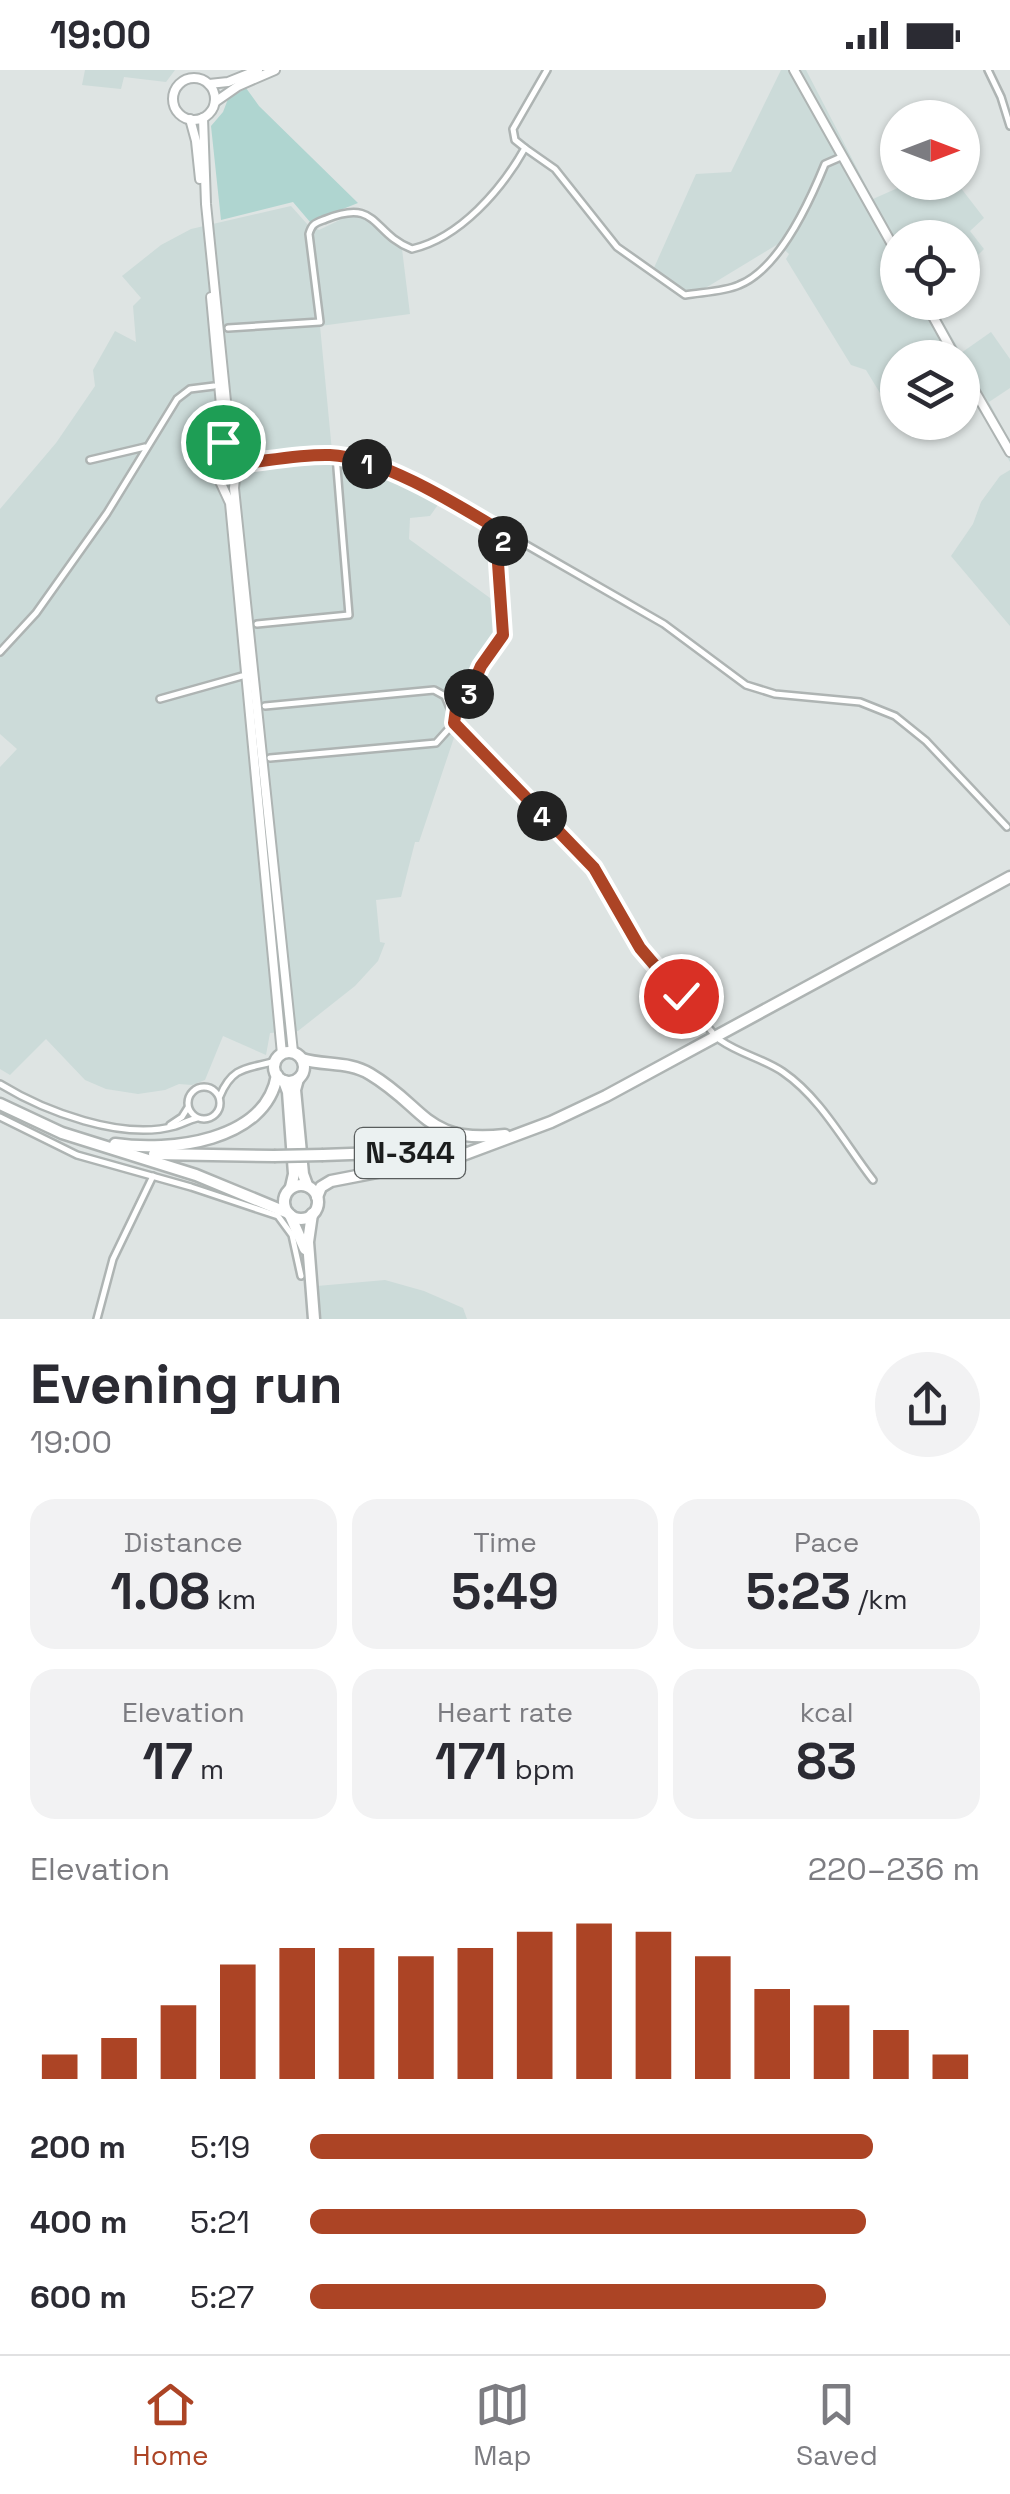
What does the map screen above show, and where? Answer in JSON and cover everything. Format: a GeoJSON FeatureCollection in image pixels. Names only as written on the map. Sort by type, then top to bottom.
{"type":"FeatureCollection","features":[{"type":"Feature","properties":{"kind":"highway","name":"N-344"},"geometry":{"type":"LineString","coordinates":[[0,1104],[82,1140],[113,1149],[174,1156],[323,1156],[459,1150],[496,1143],[606,1096],[1010,877]]}},
{"type":"Feature","properties":{"kind":"highway"},"geometry":{"type":"LineString","coordinates":[[284,1065],[298,1079]]}},
{"type":"Feature","properties":{"kind":"highway"},"geometry":{"type":"LineString","coordinates":[[284,1065],[304,1072],[295,1090],[302,1174],[306,1186],[317,1197]]}},
{"type":"Feature","properties":{"kind":"highway"},"geometry":{"type":"LineString","coordinates":[[284,1065],[350,1065],[367,1072],[428,1123],[447,1131],[487,1137],[521,1134]]}},
{"type":"Feature","properties":{"kind":"highway"},"geometry":{"type":"LineString","coordinates":[[82,1140],[142,1148],[191,1144],[253,1116],[272,1095],[284,1065]]}},
{"type":"Feature","properties":{"kind":"highway"},"geometry":{"type":"LineString","coordinates":[[284,1065],[294,1174],[284,1200],[309,1265]]}},
{"type":"Feature","properties":{"kind":"highway"},"geometry":{"type":"LineString","coordinates":[[314,1319],[308,1232],[321,1187],[331,1181],[460,1156],[496,1143]]}},
{"type":"Feature","properties":{"kind":"highway"},"geometry":{"type":"LineString","coordinates":[[113,1149],[196,1174],[299,1219],[312,1214]]}},
{"type":"Feature","properties":{"kind":"highway"},"geometry":{"type":"LineString","coordinates":[[291,1187],[306,1186]]}},
{"type":"Feature","properties":{"kind":"main road"},"geometry":{"type":"LineString","coordinates":[[197,70],[215,102]]}},
{"type":"Feature","properties":{"kind":"main road"},"geometry":{"type":"LineString","coordinates":[[258,70],[228,82],[207,82],[188,75],[173,98],[177,111],[190,120],[196,141],[224,438],[208,462],[230,504],[284,1065]]}},
{"type":"Feature","properties":{"kind":"main road"},"geometry":{"type":"LineString","coordinates":[[190,120],[210,114],[215,102],[238,86],[275,70]]}},
{"type":"Feature","properties":{"kind":"main road"},"geometry":{"type":"LineString","coordinates":[[794,70],[880,224]]}},
{"type":"Feature","properties":{"kind":"main road"},"geometry":{"type":"LineString","coordinates":[[203,118],[206,204],[228,422],[236,463],[234,488],[284,1065]]}},
{"type":"Feature","properties":{"kind":"main road"},"geometry":{"type":"LineString","coordinates":[[980,400],[1010,451]]}},
{"type":"Feature","properties":{"kind":"main road"},"geometry":{"type":"LineString","coordinates":[[218,478],[230,476],[236,463],[230,450],[220,448]]}},
{"type":"Feature","properties":{"kind":"street"},"geometry":{"type":"LineString","coordinates":[[548,70],[513,129],[515,140],[554,169],[617,247],[685,296],[730,288],[752,278],[794,228],[825,164],[841,157]]}},
{"type":"Feature","properties":{"kind":"street"},"geometry":{"type":"LineString","coordinates":[[988,70],[1002,97],[1010,126]]}},
{"type":"Feature","properties":{"kind":"street"},"geometry":{"type":"LineString","coordinates":[[228,328],[320,322],[309,234],[313,224],[356,210],[406,247],[420,247],[459,225],[477,209],[525,148]]}},
{"type":"Feature","properties":{"kind":"street"},"geometry":{"type":"LineString","coordinates":[[0,652],[42,604],[107,513],[185,392],[214,386]]}},
{"type":"Feature","properties":{"kind":"street"},"geometry":{"type":"LineString","coordinates":[[90,460],[146,447]]}},
{"type":"Feature","properties":{"kind":"street"},"geometry":{"type":"LineString","coordinates":[[236,463],[336,456],[384,469],[429,489],[674,630],[746,685],[774,694],[860,702],[895,716],[926,741],[1007,827]]}},
{"type":"Feature","properties":{"kind":"street"},"geometry":{"type":"LineString","coordinates":[[257,624],[349,614],[336,456]]}},
{"type":"Feature","properties":{"kind":"street"},"geometry":{"type":"LineString","coordinates":[[270,758],[436,743],[454,723],[457,702],[468,696],[481,666],[503,635],[498,563],[506,534]]}},
{"type":"Feature","properties":{"kind":"street"},"geometry":{"type":"LineString","coordinates":[[160,699],[242,676]]}},
{"type":"Feature","properties":{"kind":"street"},"geometry":{"type":"LineString","coordinates":[[265,706],[442,692],[454,723],[594,868],[646,957],[712,1032]]}},
{"type":"Feature","properties":{"kind":"street"},"geometry":{"type":"LineString","coordinates":[[720,1040],[780,1070],[795,1082],[838,1131],[872,1180]]}},
{"type":"Feature","properties":{"kind":"street"},"geometry":{"type":"LineString","coordinates":[[162,1128],[176,1122],[188,1106],[191,1093],[230,1079],[246,1066],[284,1065]]}},
{"type":"Feature","properties":{"kind":"street"},"geometry":{"type":"LineString","coordinates":[[0,1084],[35,1104],[99,1124],[162,1128],[212,1117],[230,1079]]}},
{"type":"Feature","properties":{"kind":"street"},"geometry":{"type":"LineString","coordinates":[[206,1087],[219,1099]]}},
{"type":"Feature","properties":{"kind":"street"},"geometry":{"type":"LineString","coordinates":[[188,1106],[197,1118]]}},
{"type":"Feature","properties":{"kind":"street"},"geometry":{"type":"LineString","coordinates":[[0,1117],[77,1155],[278,1216],[292,1235],[300,1276]]}},
{"type":"Feature","properties":{"kind":"street"},"geometry":{"type":"LineString","coordinates":[[98,1319],[113,1259],[153,1176]]}},
{"type":"Feature","properties":{"kind":"shaded area"},"geometry":{"type":"Polygon","coordinates":[[[85,70],[175,70],[166,82],[124,77],[121,89],[82,85],[85,70]]]}},
{"type":"Feature","properties":{"kind":"shaded area"},"geometry":{"type":"Polygon","coordinates":[[[781,70],[806,70],[873,199],[880,196],[880,200],[970,200],[984,218],[980,222],[880,220],[880,320],[942,320],[953,340],[880,340],[880,393],[866,370],[851,365],[786,259],[789,254],[778,244],[694,295],[653,270],[696,174],[731,172],[781,70]]]}},
{"type":"Feature","properties":{"kind":"shaded area"},"geometry":{"type":"Polygon","coordinates":[[[246,88],[259,106],[358,203],[310,222],[293,202],[221,220],[211,126],[228,99],[246,88]]]}},
{"type":"Feature","properties":{"kind":"shaded area"},"geometry":{"type":"Polygon","coordinates":[[[291,206],[308,225],[319,230],[352,214],[365,217],[402,249],[410,314],[320,326],[332,451],[380,466],[410,487],[424,489],[442,499],[430,516],[410,518],[409,539],[501,606],[500,638],[479,663],[419,842],[415,842],[401,897],[376,900],[380,942],[385,943],[378,961],[355,986],[298,1031],[270,1033],[266,1055],[223,1036],[205,1080],[192,1085],[179,1084],[138,1094],[106,1089],[85,1080],[46,1039],[10,1075],[0,1069],[0,767],[17,749],[0,734],[0,509],[56,443],[95,386],[93,370],[115,331],[136,342],[133,306],[141,298],[122,276],[161,245],[191,229],[291,206]]]}},
{"type":"Feature","properties":{"kind":"shaded area"},"geometry":{"type":"Polygon","coordinates":[[[991,332],[1010,359],[1010,388],[989,402],[1010,441],[1010,462],[980,410],[980,340],[991,332]]]}},
{"type":"Feature","properties":{"kind":"shaded area"},"geometry":{"type":"Polygon","coordinates":[[[1010,470],[1010,626],[951,556],[973,524],[981,502],[1000,476],[1010,470]]]}},
{"type":"Feature","properties":{"kind":"shaded area"},"geometry":{"type":"Polygon","coordinates":[[[385,1280],[463,1308],[467,1319],[319,1319],[317,1286],[385,1280]]]}},
{"type":"Feature","properties":{"kind":"route"},"geometry":{"type":"LineString","coordinates":[[223,442],[220,448],[230,450],[237,464],[330,455],[384,469],[429,489],[506,534],[498,563],[503,635],[481,666],[468,696],[457,702],[454,723],[594,868],[640,948],[681,996]]}}]}
